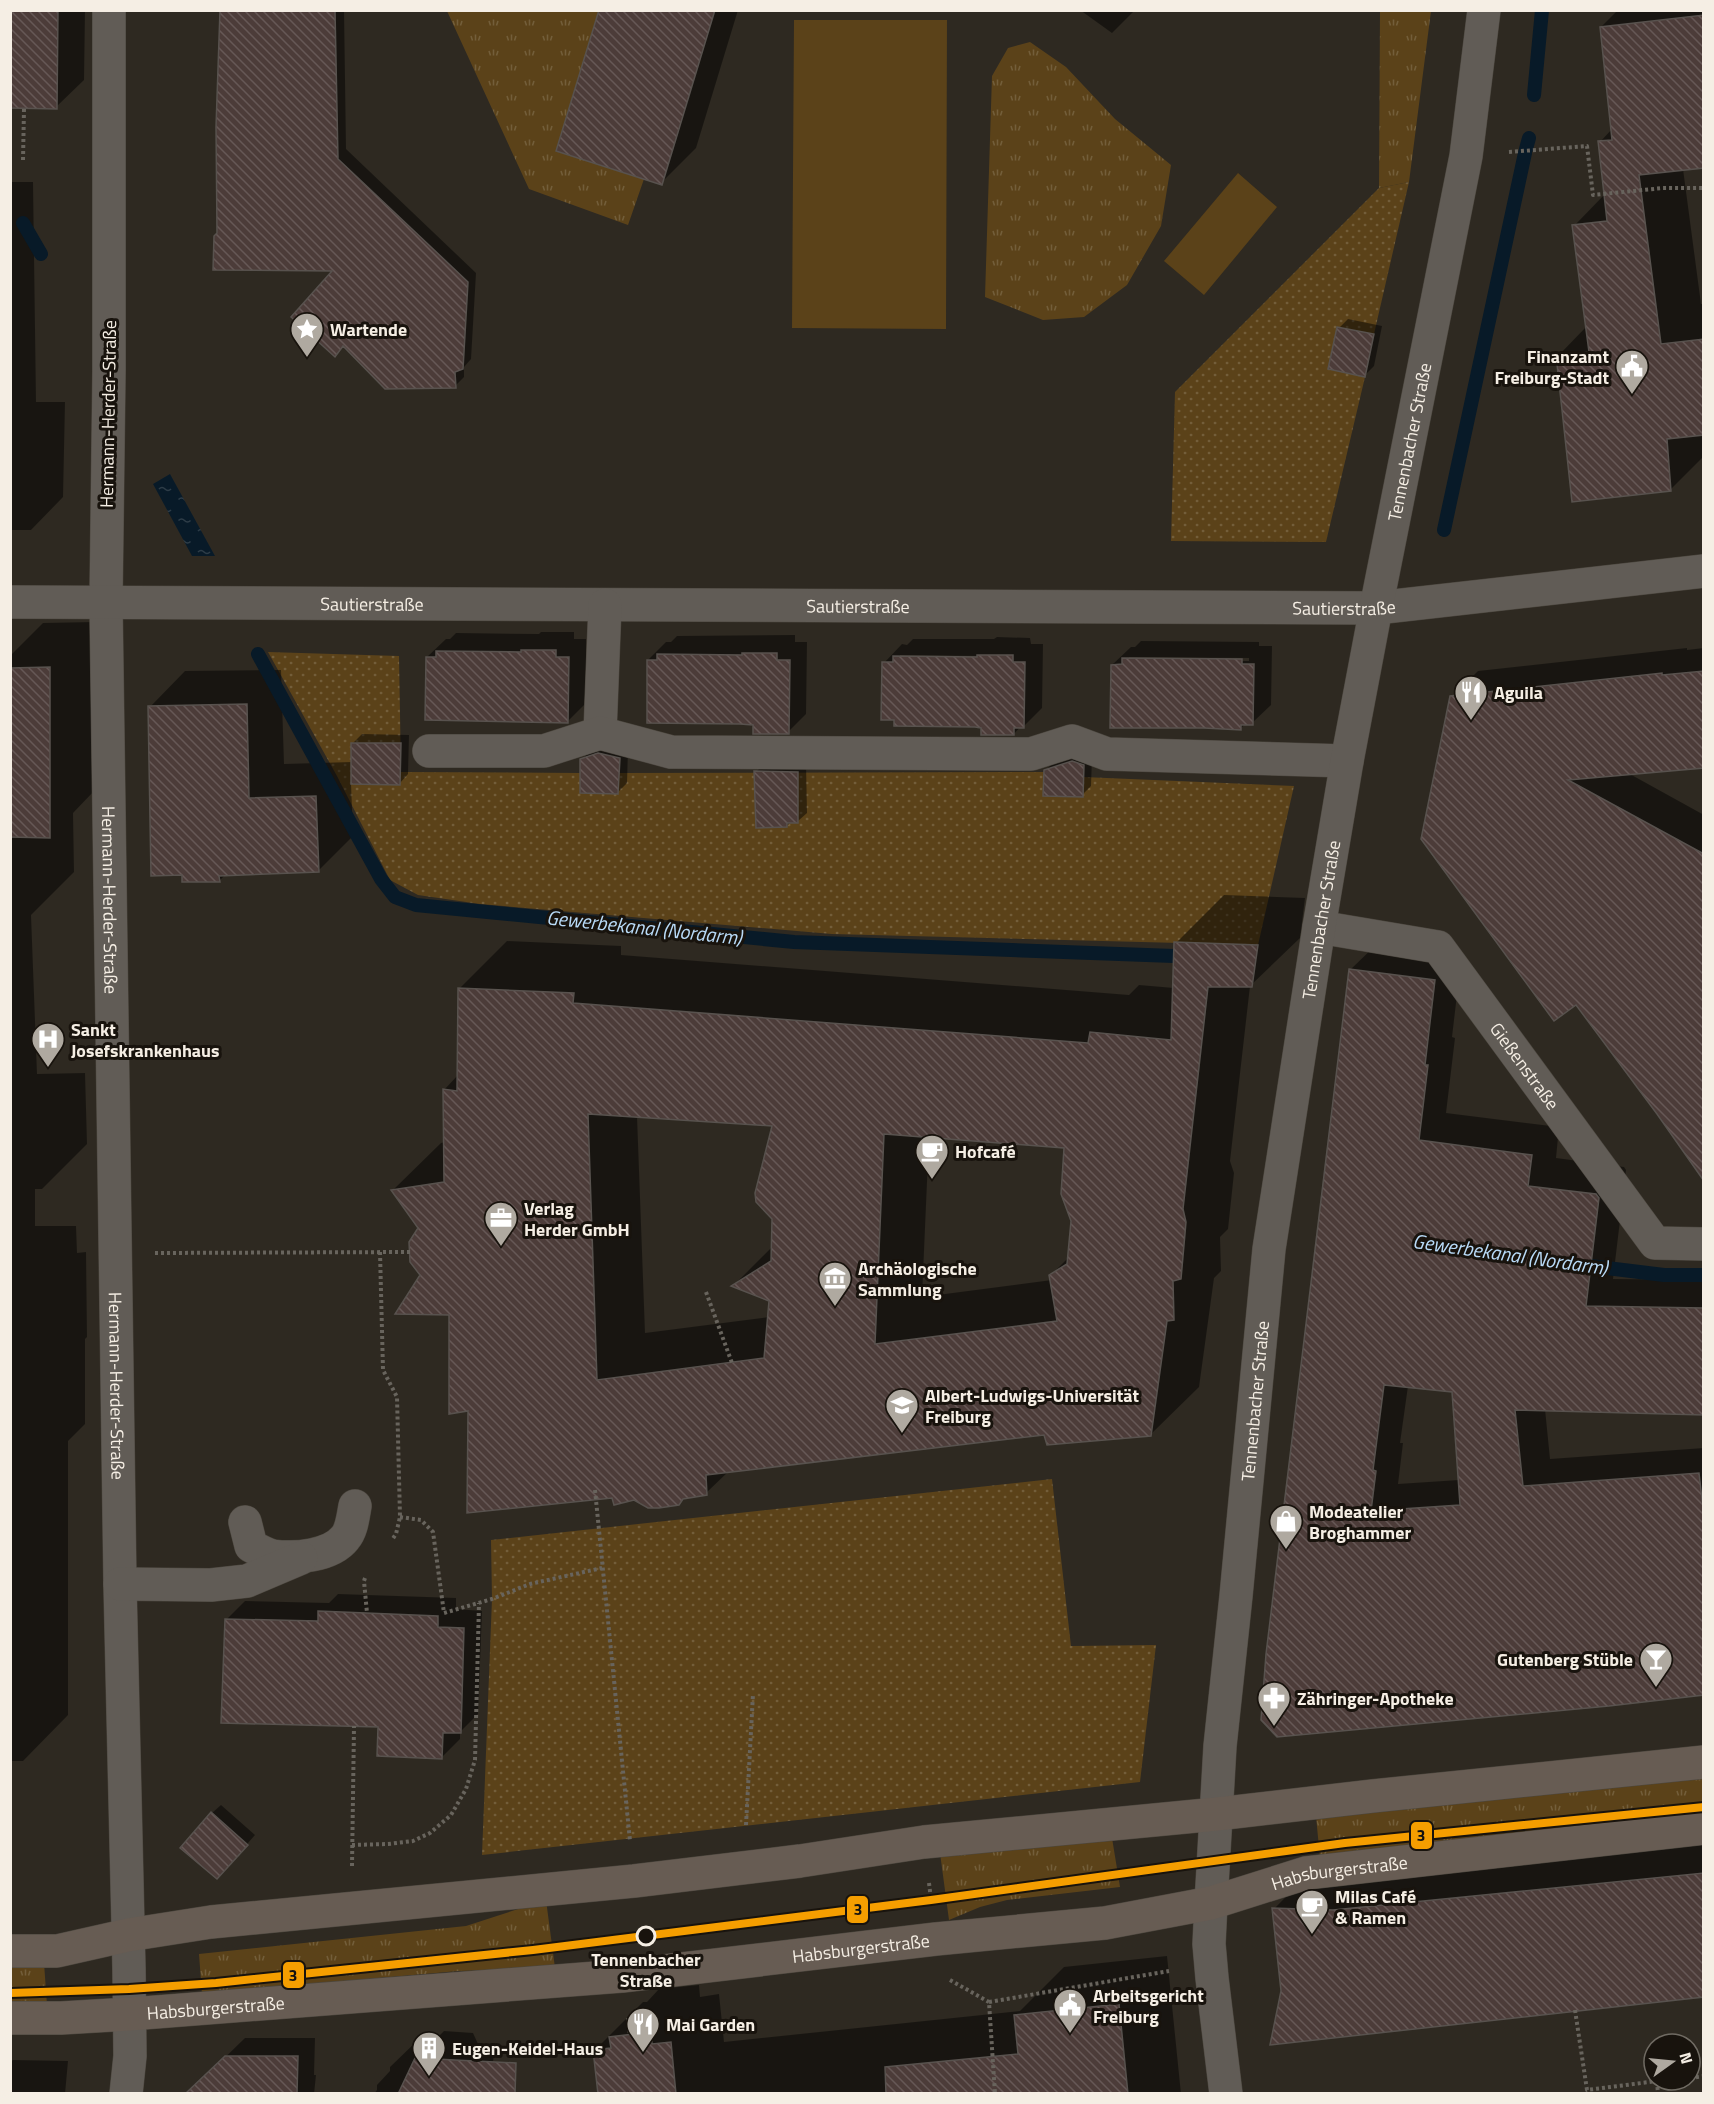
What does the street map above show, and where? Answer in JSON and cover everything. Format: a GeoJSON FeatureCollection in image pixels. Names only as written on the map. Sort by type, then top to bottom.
{"type":"FeatureCollection","features":[{"type":"Feature","properties":{"kind":"main road"},"geometry":{"type":"LineString","coordinates":[[10,1951],[57,1951],[128,1935],[211,1922],[634,1881],[800,1861],[924,1842],[1217,1826],[1373,1796],[1704,1762]]}},
{"type":"Feature","properties":{"kind":"main road","name":"Habsburgerstraße"},"geometry":{"type":"LineString","coordinates":[[10,2018],[130,2014],[622,1976],[936,1939],[1104,1923],[1211,1903],[1306,1873],[1704,1828]]}},
{"type":"Feature","properties":{"kind":"street","name":"Hermann-Herder-Straße"},"geometry":{"type":"LineString","coordinates":[[109,10],[109,371],[106,602],[120,1584],[130,2014],[130,2056],[126,2094]]}},
{"type":"Feature","properties":{"kind":"street","name":"Tennenbacher Straße"},"geometry":{"type":"LineString","coordinates":[[1226,2094],[1209,1944],[1211,1903],[1220,1746],[1269,1249],[1318,927],[1347,762],[1466,156],[1484,10]]}},
{"type":"Feature","properties":{"kind":"street","name":"Sautierstraße"},"geometry":{"type":"LineString","coordinates":[[10,602],[1376,608],[1704,571]]}},
{"type":"Feature","properties":{"kind":"street"},"geometry":{"type":"LineString","coordinates":[[600,733],[605,605]]}},
{"type":"Feature","properties":{"kind":"street"},"geometry":{"type":"LineString","coordinates":[[429,751],[544,751],[600,733],[671,752],[1031,754],[1072,741],[1107,754],[1347,762]]}},
{"type":"Feature","properties":{"kind":"street","name":"Gießenstraße"},"geometry":{"type":"LineString","coordinates":[[1318,927],[1438,947],[1655,1243],[1704,1244]]}},
{"type":"Feature","properties":{"kind":"street"},"geometry":{"type":"LineString","coordinates":[[120,1584],[211,1585],[247,1581],[301,1558],[334,1548],[346,1537],[352,1523],[355,1506]]}},
{"type":"Feature","properties":{"kind":"street"},"geometry":{"type":"LineString","coordinates":[[245,1522],[251,1546],[271,1555],[301,1558]]}},
{"type":"Feature","properties":{"kind":"path"},"geometry":{"type":"LineString","coordinates":[[23,160],[24,109]]}},
{"type":"Feature","properties":{"kind":"path"},"geometry":{"type":"LineString","coordinates":[[1466,156],[1587,146],[1593,195],[1663,188],[1704,188]]}},
{"type":"Feature","properties":{"kind":"path"},"geometry":{"type":"LineString","coordinates":[[381,1252],[383,1370],[397,1397],[400,1517],[421,1520],[433,1532],[444,1613],[530,1584],[602,1568]]}},
{"type":"Feature","properties":{"kind":"path"},"geometry":{"type":"LineString","coordinates":[[116,1253],[410,1252]]}},
{"type":"Feature","properties":{"kind":"path"},"geometry":{"type":"LineString","coordinates":[[706,1292],[732,1363]]}},
{"type":"Feature","properties":{"kind":"path"},"geometry":{"type":"LineString","coordinates":[[595,1490],[634,1881]]}},
{"type":"Feature","properties":{"kind":"path"},"geometry":{"type":"LineString","coordinates":[[364,1581],[367,1613]]}},
{"type":"Feature","properties":{"kind":"path"},"geometry":{"type":"LineString","coordinates":[[352,1845],[388,1844],[413,1840],[430,1833],[451,1815],[466,1789],[475,1760],[479,1603]]}},
{"type":"Feature","properties":{"kind":"path"},"geometry":{"type":"LineString","coordinates":[[744,1866],[753,1694]]}},
{"type":"Feature","properties":{"kind":"path"},"geometry":{"type":"LineString","coordinates":[[352,1909],[354,1726]]}},
{"type":"Feature","properties":{"kind":"path"},"geometry":{"type":"LineString","coordinates":[[924,1842],[942,1976],[989,2002],[1211,1964]]}},
{"type":"Feature","properties":{"kind":"path"},"geometry":{"type":"LineString","coordinates":[[989,2002],[995,2094]]}},
{"type":"Feature","properties":{"kind":"path"},"geometry":{"type":"LineString","coordinates":[[1575,2010],[1587,2090],[1642,2083]]}},
{"type":"Feature","properties":{"kind":"green space"},"geometry":{"type":"Polygon","coordinates":[[[447,11],[599,11],[556,151],[644,179],[628,225],[529,189],[447,11]]]}},
{"type":"Feature","properties":{"kind":"green space"},"geometry":{"type":"Polygon","coordinates":[[[1380,11],[1431,11],[1409,182],[1379,188],[1380,11]]]}},
{"type":"Feature","properties":{"kind":"green space"},"geometry":{"type":"Polygon","coordinates":[[[794,20],[947,20],[946,329],[792,328],[794,20]]]}},
{"type":"Feature","properties":{"kind":"green space"},"geometry":{"type":"Polygon","coordinates":[[[1030,42],[1066,67],[1115,119],[1171,165],[1161,226],[1127,285],[1084,317],[1043,320],[985,297],[992,76],[1008,48],[1030,42]]]}},
{"type":"Feature","properties":{"kind":"green space"},"geometry":{"type":"Polygon","coordinates":[[[1238,173],[1277,207],[1204,295],[1164,261],[1238,173]]]}},
{"type":"Feature","properties":{"kind":"green space"},"geometry":{"type":"Polygon","coordinates":[[[1409,182],[1374,334],[1337,327],[1328,369],[1365,377],[1326,542],[1171,541],[1175,392],[1379,188],[1409,182]]]}},
{"type":"Feature","properties":{"kind":"green space"},"geometry":{"type":"Polygon","coordinates":[[[268,652],[399,656],[401,772],[580,773],[580,793],[618,794],[619,773],[1044,772],[1044,796],[1063,796],[1083,777],[1294,786],[1258,945],[832,934],[480,904],[418,895],[390,880],[337,776],[268,652]]]}},
{"type":"Feature","properties":{"kind":"green space"},"geometry":{"type":"Polygon","coordinates":[[[1052,1479],[1071,1646],[1156,1645],[1140,1782],[482,1855],[492,1599],[491,1540],[1052,1479]]]}},
{"type":"Feature","properties":{"kind":"green space"},"geometry":{"type":"Polygon","coordinates":[[[1703,1776],[1703,1817],[1320,1858],[1316,1816],[1703,1776]]]}},
{"type":"Feature","properties":{"kind":"green space"},"geometry":{"type":"Polygon","coordinates":[[[1112,1838],[1120,1887],[1007,1900],[980,1907],[949,1920],[940,1853],[1112,1838]]]}},
{"type":"Feature","properties":{"kind":"green space"},"geometry":{"type":"Polygon","coordinates":[[[546,1900],[555,1968],[458,1971],[202,1994],[199,1954],[466,1926],[546,1900]]]}},
{"type":"Feature","properties":{"kind":"green space"},"geometry":{"type":"Polygon","coordinates":[[[44,1963],[47,2005],[11,2005],[10,1964],[44,1963]]]}},
{"type":"Feature","properties":{"kind":"water"},"geometry":{"type":"Polygon","coordinates":[[[170,474],[215,556],[192,556],[153,484],[170,474]]]}},
{"type":"Feature","properties":{"kind":"building"},"geometry":{"type":"Polygon","coordinates":[[[10,10],[58,10],[57,109],[10,108],[10,10]]]}},
{"type":"Feature","properties":{"kind":"building"},"geometry":{"type":"Polygon","coordinates":[[[220,10],[335,10],[338,159],[468,282],[463,369],[455,372],[456,388],[385,389],[343,346],[335,357],[291,317],[332,271],[213,270],[214,236],[217,233],[216,127],[220,10]]]}},
{"type":"Feature","properties":{"kind":"building"},"geometry":{"type":"Polygon","coordinates":[[[599,10],[715,10],[662,185],[556,151],[599,10]]]}},
{"type":"Feature","properties":{"kind":"building"},"geometry":{"type":"Polygon","coordinates":[[[1704,15],[1704,168],[1639,175],[1661,344],[1704,339],[1704,435],[1667,439],[1671,491],[1572,502],[1556,355],[1589,352],[1572,225],[1607,221],[1598,141],[1612,140],[1600,27],[1704,15]]]}},
{"type":"Feature","properties":{"kind":"building"},"geometry":{"type":"Polygon","coordinates":[[[1337,327],[1374,334],[1365,377],[1328,369],[1337,327]]]}},
{"type":"Feature","properties":{"kind":"building"},"geometry":{"type":"Polygon","coordinates":[[[521,650],[556,650],[556,657],[569,657],[568,723],[425,720],[426,657],[436,657],[436,651],[521,652],[521,650]]]}},
{"type":"Feature","properties":{"kind":"building"},"geometry":{"type":"Polygon","coordinates":[[[742,653],[777,653],[777,660],[790,660],[789,734],[753,734],[753,725],[647,723],[647,660],[657,660],[657,654],[742,655],[742,653]]]}},
{"type":"Feature","properties":{"kind":"building"},"geometry":{"type":"Polygon","coordinates":[[[977,655],[1013,655],[1013,662],[1025,662],[1024,728],[1014,728],[1014,735],[981,735],[981,728],[975,727],[894,726],[894,720],[881,720],[882,662],[893,662],[893,656],[977,657],[977,655]]]}},
{"type":"Feature","properties":{"kind":"building"},"geometry":{"type":"Polygon","coordinates":[[[1122,658],[1242,659],[1242,664],[1254,664],[1253,725],[1241,725],[1241,730],[1110,728],[1111,665],[1122,664],[1122,658]]]}},
{"type":"Feature","properties":{"kind":"building"},"geometry":{"type":"Polygon","coordinates":[[[50,667],[50,838],[10,837],[10,668],[50,667]]]}},
{"type":"Feature","properties":{"kind":"building"},"geometry":{"type":"Polygon","coordinates":[[[1704,671],[1704,768],[1568,780],[1704,854],[1704,1181],[1576,1005],[1554,1021],[1421,839],[1450,696],[1662,673],[1662,675],[1704,671]]]}},
{"type":"Feature","properties":{"kind":"building"},"geometry":{"type":"Polygon","coordinates":[[[247,704],[249,798],[316,796],[319,872],[219,876],[220,882],[182,882],[182,875],[151,876],[148,706],[247,704]]]}},
{"type":"Feature","properties":{"kind":"building"},"geometry":{"type":"Polygon","coordinates":[[[351,743],[401,743],[400,785],[351,784],[351,743]]]}},
{"type":"Feature","properties":{"kind":"building"},"geometry":{"type":"Polygon","coordinates":[[[598,753],[620,758],[618,794],[580,793],[580,759],[598,753]]]}},
{"type":"Feature","properties":{"kind":"building"},"geometry":{"type":"Polygon","coordinates":[[[1072,761],[1084,765],[1083,797],[1043,796],[1044,770],[1072,761]]]}},
{"type":"Feature","properties":{"kind":"building"},"geometry":{"type":"Polygon","coordinates":[[[754,771],[798,772],[798,823],[787,823],[787,827],[756,828],[754,771]]]}},
{"type":"Feature","properties":{"kind":"building"},"geometry":{"type":"Polygon","coordinates":[[[1174,942],[1258,945],[1252,987],[1208,987],[1183,1209],[1186,1222],[1181,1279],[1173,1281],[1174,1320],[1167,1321],[1151,1436],[1047,1445],[1044,1435],[706,1475],[707,1495],[683,1499],[679,1505],[659,1508],[648,1508],[634,1500],[614,1505],[612,1498],[467,1513],[468,1411],[449,1414],[449,1315],[395,1314],[420,1275],[410,1262],[409,1242],[418,1228],[391,1190],[444,1182],[443,1089],[457,1091],[458,988],[574,993],[573,1003],[1088,1043],[1090,1032],[1171,1040],[1174,942]],[[588,1114],[597,1380],[764,1358],[769,1301],[731,1286],[771,1261],[772,1219],[756,1202],[755,1193],[772,1126],[588,1114]],[[884,1134],[875,1344],[1057,1321],[1049,1275],[1067,1264],[1071,1221],[1061,1194],[1064,1148],[884,1134]]]}},
{"type":"Feature","properties":{"kind":"building"},"geometry":{"type":"Polygon","coordinates":[[[1349,969],[1435,980],[1419,1140],[1532,1155],[1528,1186],[1596,1194],[1599,1198],[1586,1306],[1704,1308],[1704,1415],[1515,1410],[1523,1486],[1699,1473],[1704,1517],[1704,1695],[1277,1737],[1261,1720],[1266,1654],[1349,969]],[[1384,1385],[1373,1470],[1376,1471],[1371,1511],[1460,1505],[1452,1392],[1384,1385]]]}},
{"type":"Feature","properties":{"kind":"building"},"geometry":{"type":"Polygon","coordinates":[[[318,1611],[438,1616],[438,1627],[464,1628],[461,1733],[443,1733],[442,1759],[377,1756],[378,1727],[221,1723],[225,1619],[318,1621],[318,1611]]]}},
{"type":"Feature","properties":{"kind":"building"},"geometry":{"type":"Polygon","coordinates":[[[211,1812],[248,1845],[217,1879],[180,1848],[211,1812]]]}},
{"type":"Feature","properties":{"kind":"building"},"geometry":{"type":"Polygon","coordinates":[[[1704,1873],[1704,1997],[1270,2045],[1281,1991],[1272,1908],[1333,1910],[1704,1873]]]}},
{"type":"Feature","properties":{"kind":"building"},"geometry":{"type":"Polygon","coordinates":[[[1119,2004],[1128,2094],[886,2094],[885,2067],[1018,2054],[1014,2015],[1119,2004]]]}},
{"type":"Feature","properties":{"kind":"building"},"geometry":{"type":"Polygon","coordinates":[[[651,2032],[652,2044],[671,2042],[676,2094],[598,2094],[593,2050],[611,2048],[609,2037],[651,2032]]]}},
{"type":"Feature","properties":{"kind":"building"},"geometry":{"type":"Polygon","coordinates":[[[225,2056],[298,2056],[297,2094],[185,2094],[225,2056]]]}},
{"type":"Feature","properties":{"kind":"building"},"geometry":{"type":"Polygon","coordinates":[[[415,2058],[516,2063],[515,2094],[398,2094],[415,2058]]]}},
{"type":"Feature","properties":{"kind":"waterway"},"geometry":{"type":"LineString","coordinates":[[1534,95],[1542,10]]}},
{"type":"Feature","properties":{"kind":"waterway"},"geometry":{"type":"LineString","coordinates":[[1526,149],[1529,138]]}},
{"type":"Feature","properties":{"kind":"waterway"},"geometry":{"type":"LineString","coordinates":[[1444,530],[1525,153]]}},
{"type":"Feature","properties":{"kind":"waterway","name":"Gewerbekanal (Nordarm)"},"geometry":{"type":"LineString","coordinates":[[23,223],[41,254]]}},
{"type":"Feature","properties":{"kind":"waterway","name":"Gewerbekanal (Nordarm)"},"geometry":{"type":"LineString","coordinates":[[258,654],[381,879],[395,897],[416,905],[794,942],[1174,956]]}},
{"type":"Feature","properties":{"kind":"waterway","name":"Gewerbekanal (Nordarm)"},"geometry":{"type":"LineString","coordinates":[[1574,1264],[1664,1275],[1704,1275]]}},
{"type":"Feature","properties":{"kind":"transit line","name":"3"},"geometry":{"type":"LineString","coordinates":[[10,1993],[216,1983],[533,1950],[931,1900],[1345,1843],[1704,1807]]}},
{"type":"Feature","properties":{"kind":"place","name":"Wartende"},"geometry":{"type":"Point","coordinates":[307,358]}},
{"type":"Feature","properties":{"kind":"place","name":"Finanzamt Freiburg-Stadt"},"geometry":{"type":"Point","coordinates":[1632,395]}},
{"type":"Feature","properties":{"kind":"place","name":"Aguila"},"geometry":{"type":"Point","coordinates":[1471,721]}},
{"type":"Feature","properties":{"kind":"place","name":"Sankt Josefskrankenhaus"},"geometry":{"type":"Point","coordinates":[48,1068]}},
{"type":"Feature","properties":{"kind":"place","name":"Hofcafé"},"geometry":{"type":"Point","coordinates":[932,1180]}},
{"type":"Feature","properties":{"kind":"place","name":"Verlag Herder GmbH"},"geometry":{"type":"Point","coordinates":[501,1247]}},
{"type":"Feature","properties":{"kind":"place","name":"Archäologische Sammlung"},"geometry":{"type":"Point","coordinates":[835,1307]}},
{"type":"Feature","properties":{"kind":"place","name":"Albert-Ludwigs-Universität Freiburg"},"geometry":{"type":"Point","coordinates":[902,1434]}},
{"type":"Feature","properties":{"kind":"place","name":"Modeatelier Broghammer"},"geometry":{"type":"Point","coordinates":[1286,1550]}},
{"type":"Feature","properties":{"kind":"place","name":"Gutenberg Stüble"},"geometry":{"type":"Point","coordinates":[1656,1688]}},
{"type":"Feature","properties":{"kind":"place","name":"Zähringer-Apotheke"},"geometry":{"type":"Point","coordinates":[1274,1727]}},
{"type":"Feature","properties":{"kind":"place","name":"Milas Café & Ramen"},"geometry":{"type":"Point","coordinates":[1312,1935]}},
{"type":"Feature","properties":{"kind":"place","name":"Tennenbacher Straße"},"geometry":{"type":"Point","coordinates":[646,1936]}},
{"type":"Feature","properties":{"kind":"place","name":"Arbeitsgericht Freiburg"},"geometry":{"type":"Point","coordinates":[1070,2034]}},
{"type":"Feature","properties":{"kind":"place","name":"Mai Garden"},"geometry":{"type":"Point","coordinates":[643,2053]}},
{"type":"Feature","properties":{"kind":"place","name":"Eugen-Keidel-Haus"},"geometry":{"type":"Point","coordinates":[429,2077]}}]}
